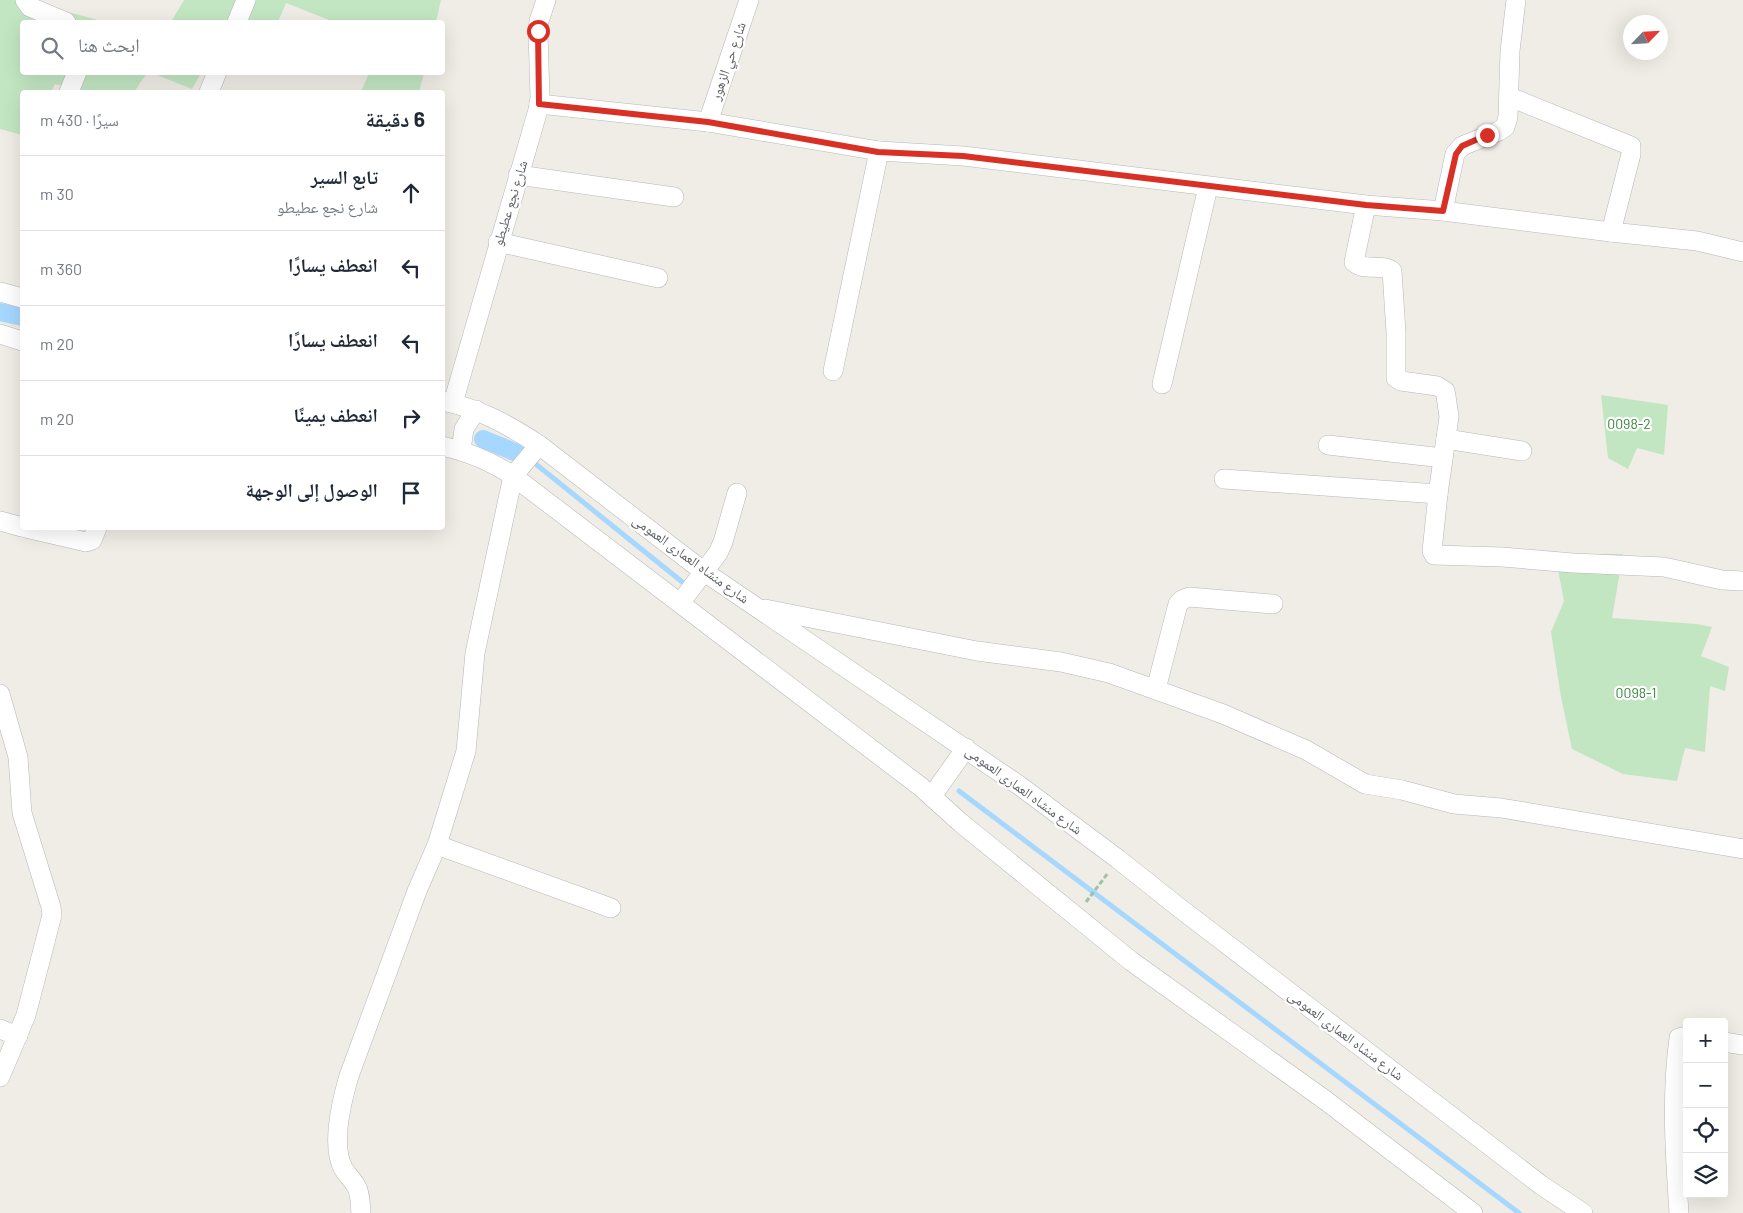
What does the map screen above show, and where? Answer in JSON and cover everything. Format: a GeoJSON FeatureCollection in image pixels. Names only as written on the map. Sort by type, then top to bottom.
{"type":"FeatureCollection","features":[{"type":"Feature","properties":{"kind":"street"},"geometry":{"type":"LineString","coordinates":[[25,0],[30,7],[61,20]]}},
{"type":"Feature","properties":{"kind":"street"},"geometry":{"type":"LineString","coordinates":[[238,20],[246,0]]}},
{"type":"Feature","properties":{"kind":"street","name":"شارع نجع عطيطو"},"geometry":{"type":"LineString","coordinates":[[448,402],[539,104],[538,31],[539,21],[546,0]]}},
{"type":"Feature","properties":{"kind":"street","name":"شارع حي الزهور"},"geometry":{"type":"LineString","coordinates":[[708,122],[749,0]]}},
{"type":"Feature","properties":{"kind":"street"},"geometry":{"type":"LineString","coordinates":[[1443,211],[1456,154],[1462,146],[1505,127],[1510,97],[1510,51],[1516,0]]}},
{"type":"Feature","properties":{"kind":"street"},"geometry":{"type":"LineString","coordinates":[[71,90],[76,75]]}},
{"type":"Feature","properties":{"kind":"street"},"geometry":{"type":"LineString","coordinates":[[210,90],[216,75]]}},
{"type":"Feature","properties":{"kind":"street"},"geometry":{"type":"LineString","coordinates":[[1510,97],[1631,146],[1631,154],[1611,232]]}},
{"type":"Feature","properties":{"kind":"street"},"geometry":{"type":"LineString","coordinates":[[539,104],[708,122],[878,152],[963,156],[1366,205],[1443,211],[1697,241],[1743,252]]}},
{"type":"Feature","properties":{"kind":"street"},"geometry":{"type":"LineString","coordinates":[[833,371],[878,152]]}},
{"type":"Feature","properties":{"kind":"street"},"geometry":{"type":"LineString","coordinates":[[518,175],[674,197]]}},
{"type":"Feature","properties":{"kind":"street"},"geometry":{"type":"LineString","coordinates":[[1162,384],[1208,186]]}},
{"type":"Feature","properties":{"kind":"street"},"geometry":{"type":"LineString","coordinates":[[1366,205],[1354,262],[1360,266],[1386,268],[1392,272],[1396,332],[1396,378],[1401,382],[1437,386],[1445,391],[1450,417],[1438,494],[1432,551],[1434,555],[1664,566],[1722,580],[1743,582]]}},
{"type":"Feature","properties":{"kind":"street"},"geometry":{"type":"LineString","coordinates":[[498,242],[658,278]]}},
{"type":"Feature","properties":{"kind":"street"},"geometry":{"type":"LineString","coordinates":[[0,292],[20,297]]}},
{"type":"Feature","properties":{"kind":"street"},"geometry":{"type":"LineString","coordinates":[[0,334],[20,340]]}},
{"type":"Feature","properties":{"kind":"street","name":"شارع منشاه العمارى العمومى"},"geometry":{"type":"LineString","coordinates":[[448,402],[476,410],[519,431],[703,571],[966,748],[1073,825],[1541,1185],[1583,1213]]}},
{"type":"Feature","properties":{"kind":"street"},"geometry":{"type":"LineString","coordinates":[[461,450],[464,429],[476,410]]}},
{"type":"Feature","properties":{"kind":"street"},"geometry":{"type":"LineString","coordinates":[[1446,439],[1522,451]]}},
{"type":"Feature","properties":{"kind":"street"},"geometry":{"type":"LineString","coordinates":[[361,1213],[357,1187],[343,1167],[338,1153],[342,1103],[349,1076],[410,909],[437,845],[466,751],[476,653],[513,476],[539,445]]}},
{"type":"Feature","properties":{"kind":"street"},"geometry":{"type":"LineString","coordinates":[[1328,445],[1443,458]]}},
{"type":"Feature","properties":{"kind":"street"},"geometry":{"type":"LineString","coordinates":[[445,447],[480,457],[497,465],[513,476],[932,796],[961,823],[1131,962],[1325,1100],[1472,1213]]}},
{"type":"Feature","properties":{"kind":"street"},"geometry":{"type":"LineString","coordinates":[[1224,479],[1438,494]]}},
{"type":"Feature","properties":{"kind":"street"},"geometry":{"type":"LineString","coordinates":[[680,603],[718,553],[737,493]]}},
{"type":"Feature","properties":{"kind":"street"},"geometry":{"type":"LineString","coordinates":[[0,521],[20,526]]}},
{"type":"Feature","properties":{"kind":"street"},"geometry":{"type":"LineString","coordinates":[[37,530],[89,542],[96,530]]}},
{"type":"Feature","properties":{"kind":"street"},"geometry":{"type":"LineString","coordinates":[[1156,689],[1178,604],[1182,600],[1189,598],[1272,604]]}},
{"type":"Feature","properties":{"kind":"street"},"geometry":{"type":"LineString","coordinates":[[756,607],[977,651],[1077,665],[1109,673],[1223,714],[1306,750],[1365,784],[1402,790],[1454,804],[1506,809],[1743,849]]}},
{"type":"Feature","properties":{"kind":"street"},"geometry":{"type":"LineString","coordinates":[[0,694],[18,757],[22,813],[52,911],[34,988],[18,1036],[2,1069]]}},
{"type":"Feature","properties":{"kind":"street"},"geometry":{"type":"LineString","coordinates":[[932,796],[966,748]]}},
{"type":"Feature","properties":{"kind":"street"},"geometry":{"type":"LineString","coordinates":[[437,845],[611,908]]}},
{"type":"Feature","properties":{"kind":"street"},"geometry":{"type":"LineString","coordinates":[[0,1029],[18,1036]]}},
{"type":"Feature","properties":{"kind":"street"},"geometry":{"type":"LineString","coordinates":[[1679,1213],[1675,1149],[1676,1090],[1679,1038],[1683,1037]]}},
{"type":"Feature","properties":{"kind":"street"},"geometry":{"type":"LineString","coordinates":[[1728,1043],[1743,1045]]}},
{"type":"Feature","properties":{"kind":"path"},"geometry":{"type":"LineString","coordinates":[[1082,907],[1107,874]]}},
{"type":"Feature","properties":{"kind":"green space"},"geometry":{"type":"Polygon","coordinates":[[[0,0],[24,0],[98,20],[20,20],[20,75],[146,75],[135,90],[76,90],[55,84],[52,90],[20,90],[20,134],[0,129],[0,0]]]}},
{"type":"Feature","properties":{"kind":"green space"},"geometry":{"type":"Polygon","coordinates":[[[184,0],[441,0],[436,20],[329,20],[286,3],[279,20],[172,20],[184,0]]]}},
{"type":"Feature","properties":{"kind":"green space"},"geometry":{"type":"Polygon","coordinates":[[[157,75],[200,75],[192,89],[157,75]]]}},
{"type":"Feature","properties":{"kind":"green space"},"geometry":{"type":"Polygon","coordinates":[[[368,75],[423,75],[420,90],[362,90],[368,75]]]}},
{"type":"Feature","properties":{"kind":"green space","name":"0098-2"},"geometry":{"type":"Polygon","coordinates":[[[1601,395],[1668,405],[1664,455],[1637,448],[1628,469],[1608,458],[1601,395]]]}},
{"type":"Feature","properties":{"kind":"green space","name":"0098-1"},"geometry":{"type":"Polygon","coordinates":[[[1555,554],[1623,554],[1612,618],[1697,624],[1712,627],[1701,656],[1729,667],[1725,691],[1710,686],[1705,752],[1685,748],[1677,781],[1623,774],[1572,749],[1561,697],[1551,632],[1564,601],[1555,554]]]}},
{"type":"Feature","properties":{"kind":"waterway"},"geometry":{"type":"LineString","coordinates":[[0,312],[20,317]]}},
{"type":"Feature","properties":{"kind":"waterway"},"geometry":{"type":"LineString","coordinates":[[483,439],[522,455]]}},
{"type":"Feature","properties":{"kind":"waterway"},"geometry":{"type":"LineString","coordinates":[[537,465],[686,585]]}},
{"type":"Feature","properties":{"kind":"waterway"},"geometry":{"type":"LineString","coordinates":[[959,791],[1519,1213]]}},
{"type":"Feature","properties":{"kind":"route"},"geometry":{"type":"LineString","coordinates":[[538,31],[539,104],[708,122],[878,152],[963,156],[1366,205],[1443,211],[1456,154],[1462,146],[1487,135]]}}]}
